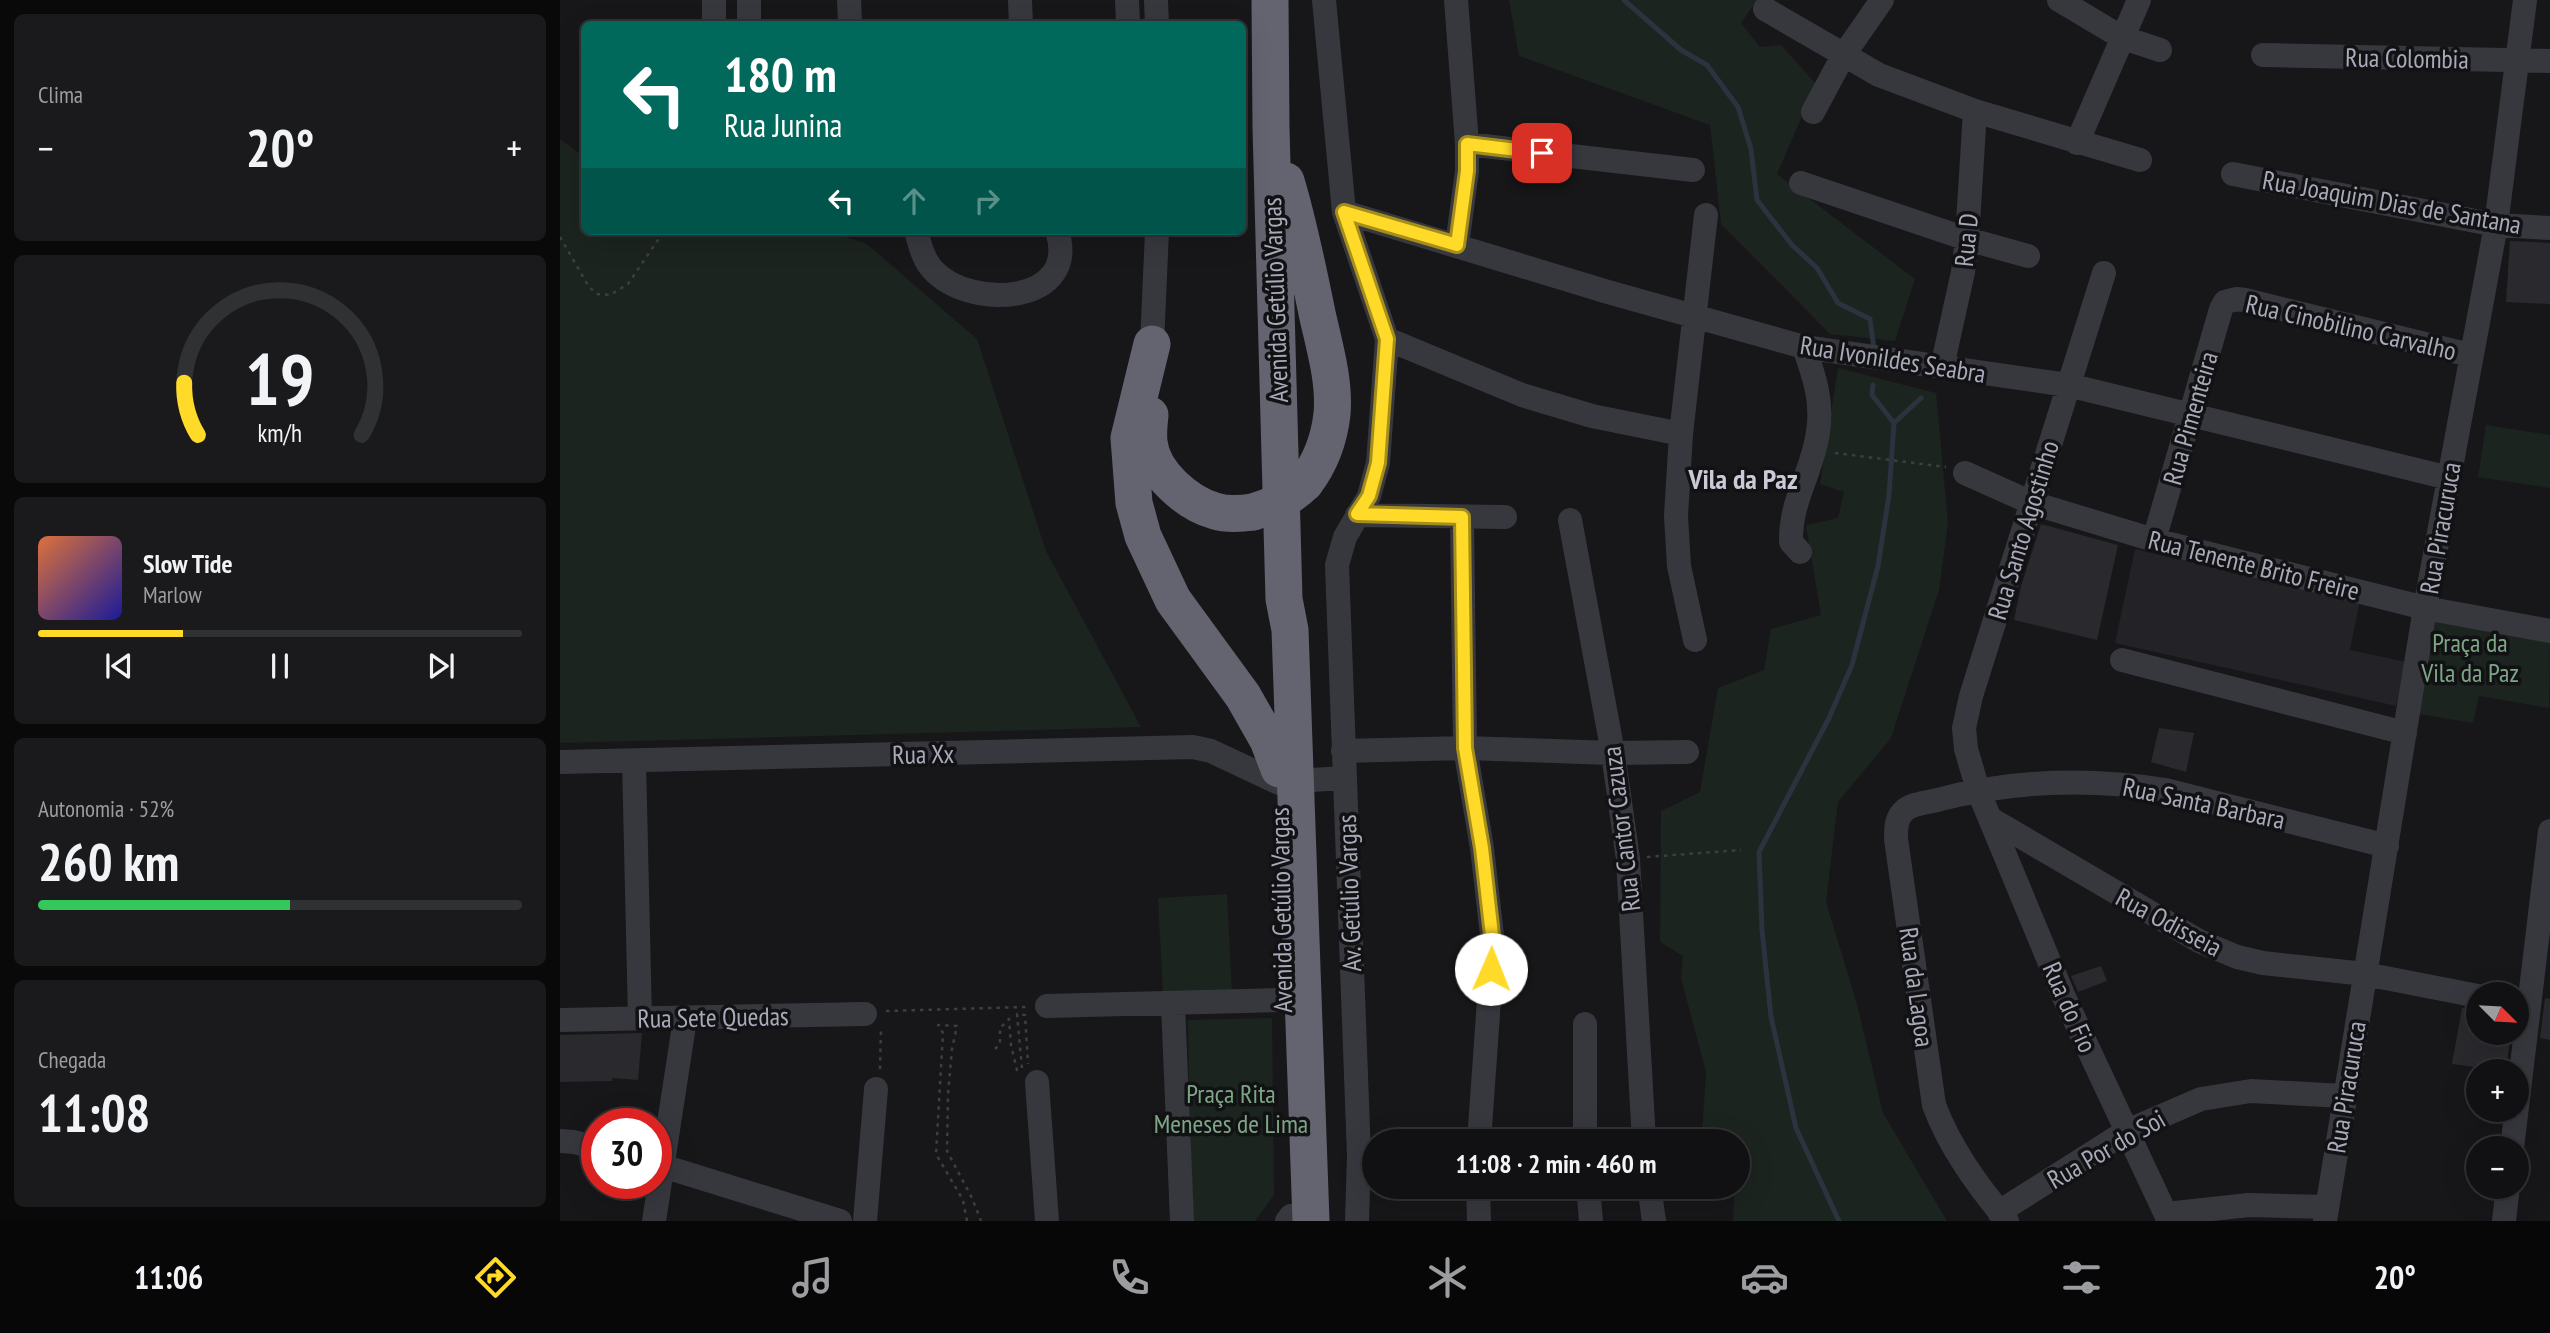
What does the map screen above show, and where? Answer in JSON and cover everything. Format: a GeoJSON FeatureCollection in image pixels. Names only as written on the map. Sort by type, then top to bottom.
{"type":"FeatureCollection","features":[{"type":"Feature","properties":{"kind":"highway","name":"Avenida Getúlio Vargas"},"geometry":{"type":"LineString","coordinates":[[1270,0],[1284,599],[1275,630],[1284,778],[1295,1220]]}},
{"type":"Feature","properties":{"kind":"highway"},"geometry":{"type":"LineString","coordinates":[[1152,344],[1149,444],[1162,475],[1178,491],[1214,511],[1237,514],[1253,512],[1294,494],[1316,469],[1326,446],[1332,412],[1328,367],[1295,212],[1271,128]]}},
{"type":"Feature","properties":{"kind":"highway"},"geometry":{"type":"LineString","coordinates":[[1152,344],[1129,438],[1134,503],[1143,536],[1172,600],[1243,696],[1268,740],[1284,778]]}},
{"type":"Feature","properties":{"kind":"highway","name":"Avenida Getúlio Vargas"},"geometry":{"type":"LineString","coordinates":[[1284,778],[1282,1000],[1295,1220]]}},
{"type":"Feature","properties":{"kind":"street"},"geometry":{"type":"LineString","coordinates":[[714,0],[714,21]]}},
{"type":"Feature","properties":{"kind":"street"},"geometry":{"type":"LineString","coordinates":[[749,0],[750,21]]}},
{"type":"Feature","properties":{"kind":"street"},"geometry":{"type":"LineString","coordinates":[[849,0],[850,21]]}},
{"type":"Feature","properties":{"kind":"street"},"geometry":{"type":"LineString","coordinates":[[1020,0],[1021,21]]}},
{"type":"Feature","properties":{"kind":"street"},"geometry":{"type":"LineString","coordinates":[[1127,0],[1128,21]]}},
{"type":"Feature","properties":{"kind":"street"},"geometry":{"type":"LineString","coordinates":[[1156,0],[1157,21]]}},
{"type":"Feature","properties":{"kind":"street"},"geometry":{"type":"LineString","coordinates":[[1324,0],[1344,212],[1387,339],[1522,395],[1592,416],[1681,433]]}},
{"type":"Feature","properties":{"kind":"street"},"geometry":{"type":"LineString","coordinates":[[1456,0],[1467,144],[1467,171],[1457,245]]}},
{"type":"Feature","properties":{"kind":"street"},"geometry":{"type":"LineString","coordinates":[[1813,112],[1843,56],[1882,0]]}},
{"type":"Feature","properties":{"kind":"street"},"geometry":{"type":"LineString","coordinates":[[2059,0],[2121,37],[2160,50]]}},
{"type":"Feature","properties":{"kind":"street"},"geometry":{"type":"LineString","coordinates":[[2077,143],[2138,0]]}},
{"type":"Feature","properties":{"kind":"street","name":"Rua Piracuruca"},"geometry":{"type":"LineString","coordinates":[[2326,1214],[2425,608],[2496,225],[2515,60],[2525,0]]}},
{"type":"Feature","properties":{"kind":"street"},"geometry":{"type":"LineString","coordinates":[[1765,9],[1879,75],[1975,111],[2140,160]]}},
{"type":"Feature","properties":{"kind":"street","name":"Rua Colombia"},"geometry":{"type":"LineString","coordinates":[[2263,55],[2550,61]]}},
{"type":"Feature","properties":{"kind":"street","name":"Rua D"},"geometry":{"type":"LineString","coordinates":[[1942,367],[1958,303],[1968,239],[1975,111]]}},
{"type":"Feature","properties":{"kind":"street"},"geometry":{"type":"LineString","coordinates":[[1467,144],[1693,170]]}},
{"type":"Feature","properties":{"kind":"street","name":"Rua Joaquim Dias de Santana"},"geometry":{"type":"LineString","coordinates":[[2233,174],[2496,225],[2550,228]]}},
{"type":"Feature","properties":{"kind":"street"},"geometry":{"type":"LineString","coordinates":[[1801,183],[1968,239],[2028,256]]}},
{"type":"Feature","properties":{"kind":"street","name":"Rua Ivonildes Seabra"},"geometry":{"type":"LineString","coordinates":[[1344,212],[1804,347],[2068,385],[2449,478]]}},
{"type":"Feature","properties":{"kind":"street"},"geometry":{"type":"LineString","coordinates":[[1695,640],[1679,566],[1676,516],[1681,433],[1706,215]]}},
{"type":"Feature","properties":{"kind":"street"},"geometry":{"type":"LineString","coordinates":[[917,235],[927,262],[940,276],[960,288],[1003,297],[1027,291],[1051,276],[1061,254],[1058,235]]}},
{"type":"Feature","properties":{"kind":"street"},"geometry":{"type":"LineString","coordinates":[[1152,344],[1157,235]]}},
{"type":"Feature","properties":{"kind":"street","name":"Rua Santo Agostinho"},"geometry":{"type":"LineString","coordinates":[[1978,790],[1966,749],[1964,728],[1971,696],[2104,273]]}},
{"type":"Feature","properties":{"kind":"street","name":"Rua Cinobilino Carvalho"},"geometry":{"type":"LineString","coordinates":[[2231,300],[2245,300],[2470,355]]}},
{"type":"Feature","properties":{"kind":"street","name":"Rua Pimenteira"},"geometry":{"type":"LineString","coordinates":[[2154,540],[2221,309],[2225,302],[2231,300]]}},
{"type":"Feature","properties":{"kind":"street","name":"Av. Getúlio Vargas"},"geometry":{"type":"LineString","coordinates":[[1364,1129],[1344,778],[1337,565],[1345,537],[1369,496],[1378,463],[1387,339]]}},
{"type":"Feature","properties":{"kind":"street"},"geometry":{"type":"LineString","coordinates":[[1800,552],[1791,542],[1790,522],[1814,450],[1820,413],[1817,384],[1804,347]]}},
{"type":"Feature","properties":{"kind":"street","name":"Rua Tenente Brito Freire"},"geometry":{"type":"LineString","coordinates":[[1956,470],[2032,503],[2154,540],[2425,608],[2550,631]]}},
{"type":"Feature","properties":{"kind":"street"},"geometry":{"type":"LineString","coordinates":[[1357,514],[1505,517]]}},
{"type":"Feature","properties":{"kind":"street"},"geometry":{"type":"LineString","coordinates":[[1462,517],[1465,748],[1482,848],[1493,944],[1480,1129]]}},
{"type":"Feature","properties":{"kind":"street","name":"Rua Cantor Cazuza"},"geometry":{"type":"LineString","coordinates":[[1570,520],[1613,753],[1628,859],[1643,1129]]}},
{"type":"Feature","properties":{"kind":"street"},"geometry":{"type":"LineString","coordinates":[[2122,660],[2405,733]]}},
{"type":"Feature","properties":{"kind":"street","name":"Rua Xx"},"geometry":{"type":"LineString","coordinates":[[560,762],[1193,747],[1284,778]]}},
{"type":"Feature","properties":{"kind":"street"},"geometry":{"type":"LineString","coordinates":[[1343,751],[1465,748],[1613,753],[1687,752]]}},
{"type":"Feature","properties":{"kind":"street"},"geometry":{"type":"LineString","coordinates":[[634,761],[640,1019]]}},
{"type":"Feature","properties":{"kind":"street"},"geometry":{"type":"LineString","coordinates":[[1284,778],[1344,778]]}},
{"type":"Feature","properties":{"kind":"street","name":"Rua Santa Barbara"},"geometry":{"type":"LineString","coordinates":[[1978,790],[2052,782],[2129,784],[2165,790],[2386,846]]}},
{"type":"Feature","properties":{"kind":"street","name":"Rua do Fio"},"geometry":{"type":"LineString","coordinates":[[1978,790],[2064,997],[2167,1217]]}},
{"type":"Feature","properties":{"kind":"street","name":"Rua da Lagoa"},"geometry":{"type":"LineString","coordinates":[[1978,790],[1906,808],[1898,818],[1896,839],[1934,1105],[1961,1160],[2003,1217]]}},
{"type":"Feature","properties":{"kind":"street","name":"Rua Odisseia"},"geometry":{"type":"LineString","coordinates":[[1991,819],[2122,898],[2199,941],[2237,957],[2263,963],[2365,974],[2466,994]]}},
{"type":"Feature","properties":{"kind":"street"},"geometry":{"type":"LineString","coordinates":[[2514,1136],[2532,1005],[2550,831]]}},
{"type":"Feature","properties":{"kind":"street"},"geometry":{"type":"LineString","coordinates":[[1047,1006],[1282,1000]]}},
{"type":"Feature","properties":{"kind":"street"},"geometry":{"type":"LineString","coordinates":[[1173,1004],[1182,1221]]}},
{"type":"Feature","properties":{"kind":"street","name":"Rua Sete Quedas"},"geometry":{"type":"LineString","coordinates":[[560,1020],[685,1019],[869,1012]]}},
{"type":"Feature","properties":{"kind":"street"},"geometry":{"type":"LineString","coordinates":[[669,1108],[685,1019]]}},
{"type":"Feature","properties":{"kind":"street"},"geometry":{"type":"LineString","coordinates":[[1584,1024],[1585,1129]]}},
{"type":"Feature","properties":{"kind":"street"},"geometry":{"type":"LineString","coordinates":[[1027,1078],[1047,1221]]}},
{"type":"Feature","properties":{"kind":"street"},"geometry":{"type":"LineString","coordinates":[[864,1221],[876,1089]]}},
{"type":"Feature","properties":{"kind":"street","name":"Rua Por do Soi"},"geometry":{"type":"LineString","coordinates":[[2003,1217],[2127,1131],[2201,1099],[2250,1090],[2344,1096]]}},
{"type":"Feature","properties":{"kind":"street"},"geometry":{"type":"LineString","coordinates":[[560,1141],[581,1144]]}},
{"type":"Feature","properties":{"kind":"street"},"geometry":{"type":"LineString","coordinates":[[672,1169],[840,1221]]}},
{"type":"Feature","properties":{"kind":"street","name":"Av. Getúlio Vargas"},"geometry":{"type":"LineString","coordinates":[[1357,1221],[1362,1185]]}},
{"type":"Feature","properties":{"kind":"street"},"geometry":{"type":"LineString","coordinates":[[654,1221],[656,1199]]}},
{"type":"Feature","properties":{"kind":"street"},"geometry":{"type":"LineString","coordinates":[[1478,1199],[1479,1221]]}},
{"type":"Feature","properties":{"kind":"street"},"geometry":{"type":"LineString","coordinates":[[1589,1199],[1591,1221]]}},
{"type":"Feature","properties":{"kind":"street"},"geometry":{"type":"LineString","coordinates":[[1651,1199],[1654,1221]]}},
{"type":"Feature","properties":{"kind":"street"},"geometry":{"type":"LineString","coordinates":[[2504,1221],[2507,1199]]}},
{"type":"Feature","properties":{"kind":"street"},"geometry":{"type":"LineString","coordinates":[[2167,1217],[2249,1205],[2326,1214]]}},
{"type":"Feature","properties":{"kind":"path"},"geometry":{"type":"LineString","coordinates":[[560,237],[589,287],[597,294],[610,295],[628,284],[661,235]]}},
{"type":"Feature","properties":{"kind":"path"},"geometry":{"type":"LineString","coordinates":[[1847,455],[1956,470]]}},
{"type":"Feature","properties":{"kind":"path"},"geometry":{"type":"LineString","coordinates":[[1628,859],[1741,850]]}},
{"type":"Feature","properties":{"kind":"path"},"geometry":{"type":"LineString","coordinates":[[869,1012],[1047,1006]]}},
{"type":"Feature","properties":{"kind":"path"},"geometry":{"type":"LineString","coordinates":[[869,1012],[880,1017],[882,1034],[880,1081],[876,1089]]}},
{"type":"Feature","properties":{"kind":"path"},"geometry":{"type":"LineString","coordinates":[[1017,1014],[1025,1014],[1027,1078],[1017,1014]]}},
{"type":"Feature","properties":{"kind":"path"},"geometry":{"type":"LineString","coordinates":[[995,1049],[1000,1044],[1000,1028],[1009,1019],[1011,1045],[1027,1078]]}},
{"type":"Feature","properties":{"kind":"path"},"geometry":{"type":"LineString","coordinates":[[967,1221],[963,1200],[936,1154],[943,1033],[938,1025],[957,1026],[948,1094],[947,1151],[981,1221]]}},
{"type":"Feature","properties":{"kind":"shaded area"},"geometry":{"type":"Polygon","coordinates":[[[2135,549],[2360,600],[2350,650],[2407,662],[2396,706],[2115,643],[2135,549]]]}},
{"type":"Feature","properties":{"kind":"green space"},"geometry":{"type":"Polygon","coordinates":[[[1509,0],[1757,0],[1741,23],[1760,47],[1781,45],[1816,84],[1777,174],[1915,279],[1895,341],[1830,334],[1721,224],[1710,125],[1519,56],[1509,0]]]}},
{"type":"Feature","properties":{"kind":"green space"},"geometry":{"type":"Polygon","coordinates":[[[560,139],[581,155],[581,235],[840,235],[867,244],[977,339],[1046,551],[1141,727],[560,743],[560,139]]]}},
{"type":"Feature","properties":{"kind":"green space"},"geometry":{"type":"Polygon","coordinates":[[[1838,368],[1936,393],[1948,523],[1939,590],[1891,738],[1838,802],[1826,902],[1857,1004],[1883,1113],[1947,1221],[1733,1221],[1734,1199],[1750,1199],[1750,1129],[1702,1129],[1706,1072],[1681,978],[1683,956],[1660,942],[1661,811],[1700,792],[1718,688],[1764,670],[1771,629],[1821,615],[1806,525],[1838,518],[1844,492],[1820,484],[1838,368]]]}},
{"type":"Feature","properties":{"kind":"green space"},"geometry":{"type":"Polygon","coordinates":[[[2486,425],[2550,435],[2550,488],[2478,477],[2486,425]]]}},
{"type":"Feature","properties":{"kind":"green space","name":"Praça da Vila da Paz"},"geometry":{"type":"Polygon","coordinates":[[[2436,612],[2550,631],[2549,708],[2479,696],[2473,723],[2419,714],[2436,612]]]}},
{"type":"Feature","properties":{"kind":"green space"},"geometry":{"type":"Polygon","coordinates":[[[1227,894],[1232,992],[1163,996],[1158,898],[1227,894]]]}},
{"type":"Feature","properties":{"kind":"green space","name":"Praça Rita Meneses de Lima"},"geometry":{"type":"Polygon","coordinates":[[[1272,1018],[1274,1195],[1255,1221],[1191,1221],[1188,1020],[1272,1018]]]}},
{"type":"Feature","properties":{"kind":"building"},"geometry":{"type":"Polygon","coordinates":[[[2510,241],[2550,243],[2550,304],[2506,302],[2510,241]]]}},
{"type":"Feature","properties":{"kind":"building"},"geometry":{"type":"Polygon","coordinates":[[[2041,524],[2118,545],[2097,640],[2014,620],[2021,586],[2041,524]]]}},
{"type":"Feature","properties":{"kind":"building"},"geometry":{"type":"Polygon","coordinates":[[[2159,728],[2194,733],[2186,772],[2151,762],[2159,728]]]}},
{"type":"Feature","properties":{"kind":"building"},"geometry":{"type":"Polygon","coordinates":[[[2101,966],[2107,981],[2078,992],[2071,976],[2101,966]]]}},
{"type":"Feature","properties":{"kind":"building"},"geometry":{"type":"Polygon","coordinates":[[[2545,998],[2550,999],[2550,1040],[2540,1038],[2545,998]]]}},
{"type":"Feature","properties":{"kind":"building"},"geometry":{"type":"Polygon","coordinates":[[[2462,1008],[2466,1009],[2466,1045],[2509,1045],[2508,1059],[2466,1059],[2466,1066],[2452,1064],[2462,1008]]]}},
{"type":"Feature","properties":{"kind":"building"},"geometry":{"type":"Polygon","coordinates":[[[642,1033],[638,1080],[612,1078],[612,1081],[560,1082],[560,1035],[642,1033]]]}},
{"type":"Feature","properties":{"kind":"waterway"},"geometry":{"type":"LineString","coordinates":[[1624,0],[1681,50],[1707,65],[1738,107],[1751,149],[1757,200],[1792,245],[1817,268],[1838,303],[1870,319],[1874,349]]}},
{"type":"Feature","properties":{"kind":"waterway"},"geometry":{"type":"LineString","coordinates":[[1873,385],[1872,395],[1894,423]]}},
{"type":"Feature","properties":{"kind":"waterway"},"geometry":{"type":"LineString","coordinates":[[1839,1221],[1796,1128],[1771,1017],[1762,930],[1759,852],[1829,718],[1852,665],[1878,566],[1889,495],[1894,423],[1921,398]]}},
{"type":"Feature","properties":{"kind":"district","name":"Vila da Paz"},"geometry":{"type":"Point","coordinates":[1743,478]}},
{"type":"Feature","properties":{"kind":"route"},"geometry":{"type":"LineString","coordinates":[[1491,969],[1493,944],[1482,848],[1465,748],[1462,517],[1357,514],[1369,496],[1378,463],[1387,339],[1344,212],[1457,245],[1467,171],[1467,144],[1542,153]]}}]}
